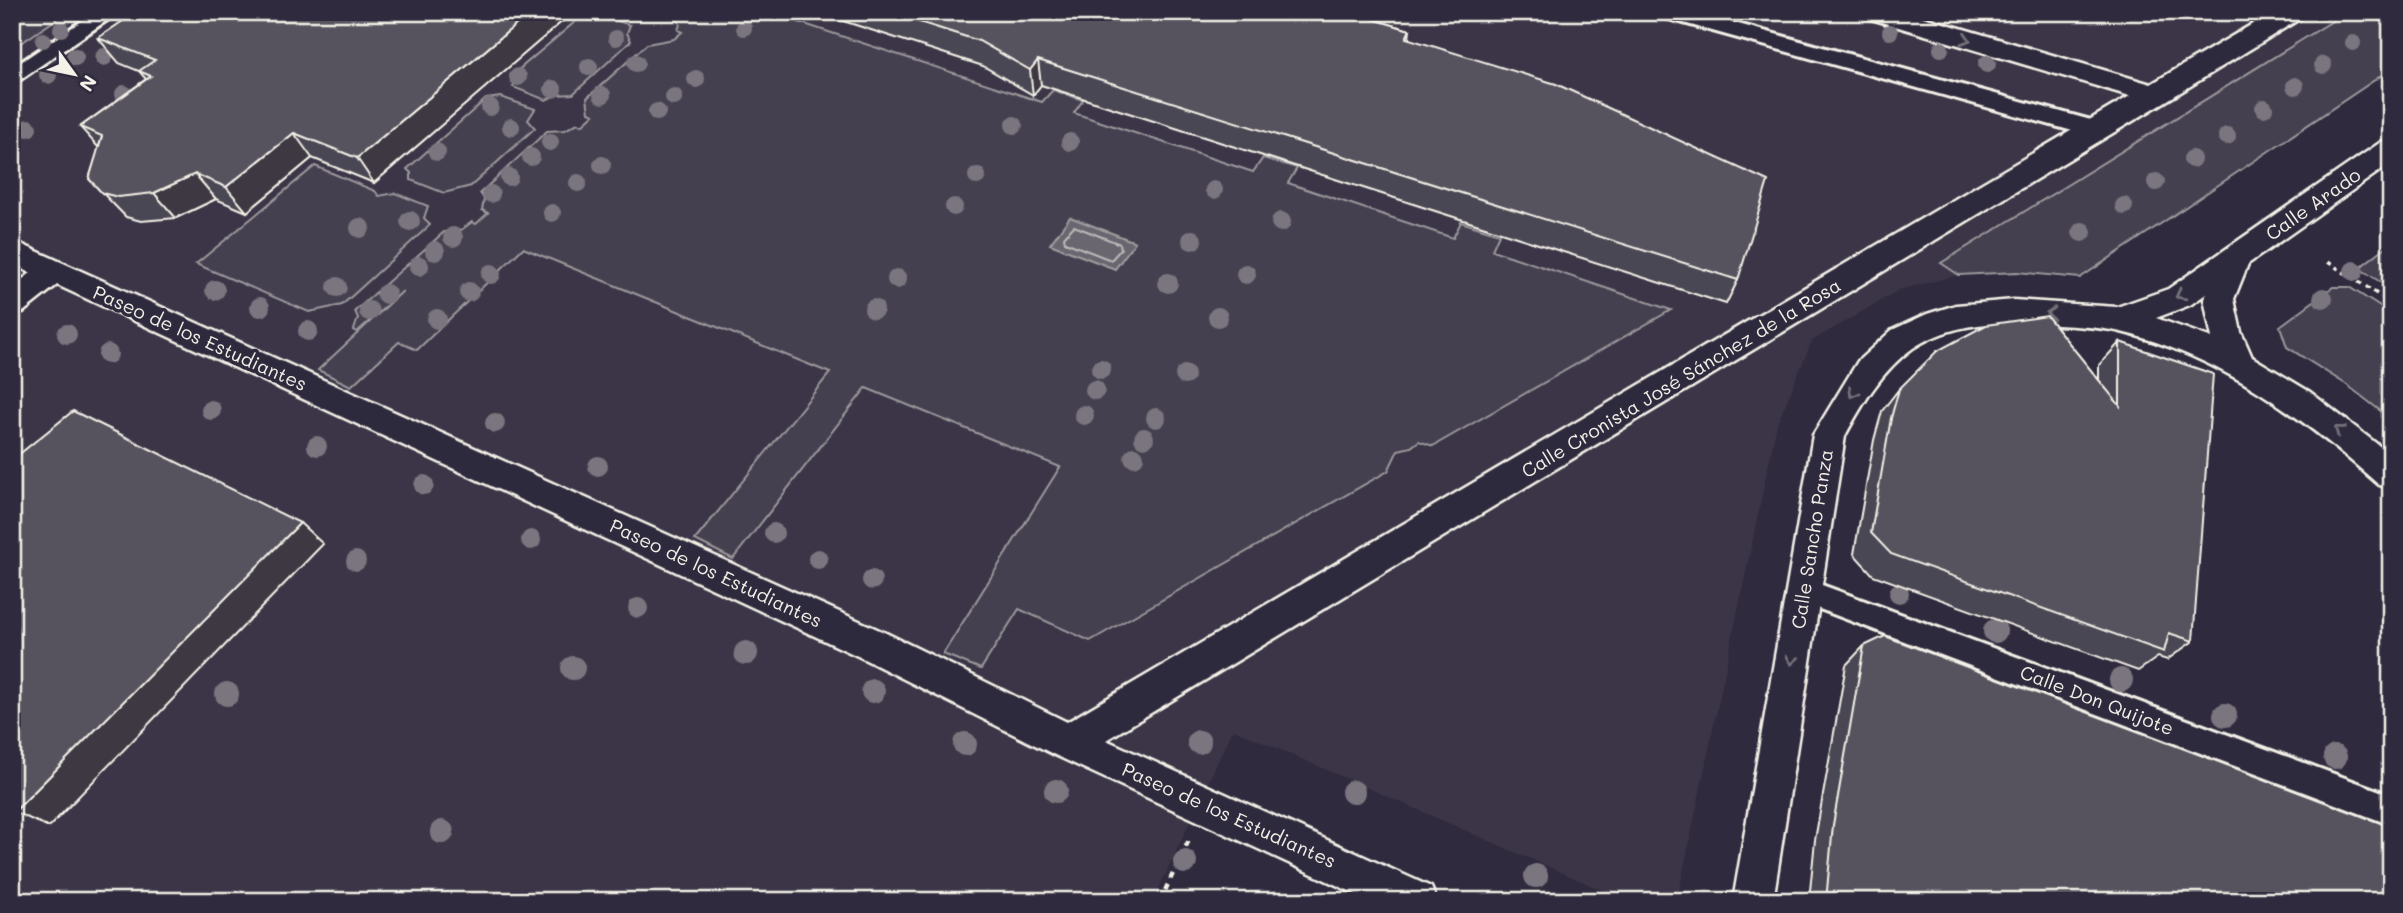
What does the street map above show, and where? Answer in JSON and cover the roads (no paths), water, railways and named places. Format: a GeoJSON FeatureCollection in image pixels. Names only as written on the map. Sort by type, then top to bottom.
{"type":"FeatureCollection","features":[{"type":"Feature","properties":{"kind":"street"},"geometry":{"type":"LineString","coordinates":[[12,78],[109,12]]}},
{"type":"Feature","properties":{"kind":"street"},"geometry":{"type":"LineString","coordinates":[[1670,12],[2098,130]]}},
{"type":"Feature","properties":{"kind":"street"},"geometry":{"type":"LineString","coordinates":[[1877,12],[2156,95]]}},
{"type":"Feature","properties":{"kind":"street","name":"Calle Cronista José Sánchez de la Rosa"},"geometry":{"type":"LineString","coordinates":[[1068,742],[2292,12]]}},
{"type":"Feature","properties":{"kind":"street","name":"Calle Arado"},"geometry":{"type":"LineString","coordinates":[[2119,319],[2179,297],[2391,149]]}},
{"type":"Feature","properties":{"kind":"street","name":"Paseo de los Estudiantes"},"geometry":{"type":"LineString","coordinates":[[12,251],[862,640],[1068,742],[1417,901]]}},
{"type":"Feature","properties":{"kind":"street"},"geometry":{"type":"LineString","coordinates":[[2235,260],[2219,299],[2225,332],[2239,365]]}},
{"type":"Feature","properties":{"kind":"street"},"geometry":{"type":"LineString","coordinates":[[12,304],[54,271]]}},
{"type":"Feature","properties":{"kind":"street","name":"Calle Sancho Panza"},"geometry":{"type":"LineString","coordinates":[[1753,901],[1829,435],[1863,376],[1903,339],[1954,316],[2011,309],[2119,319]]}},
{"type":"Feature","properties":{"kind":"street"},"geometry":{"type":"LineString","coordinates":[[2119,319],[2187,341],[2239,365],[2311,408],[2391,475]]}},
{"type":"Feature","properties":{"kind":"street","name":"Calle Don Quijote"},"geometry":{"type":"LineString","coordinates":[[1803,590],[2391,810]]}},
{"type":"Feature","properties":{"kind":"water"},"geometry":{"type":"Polygon","coordinates":[[[1070,217],[1135,242],[1115,269],[1050,244],[1070,217]]]}}]}
